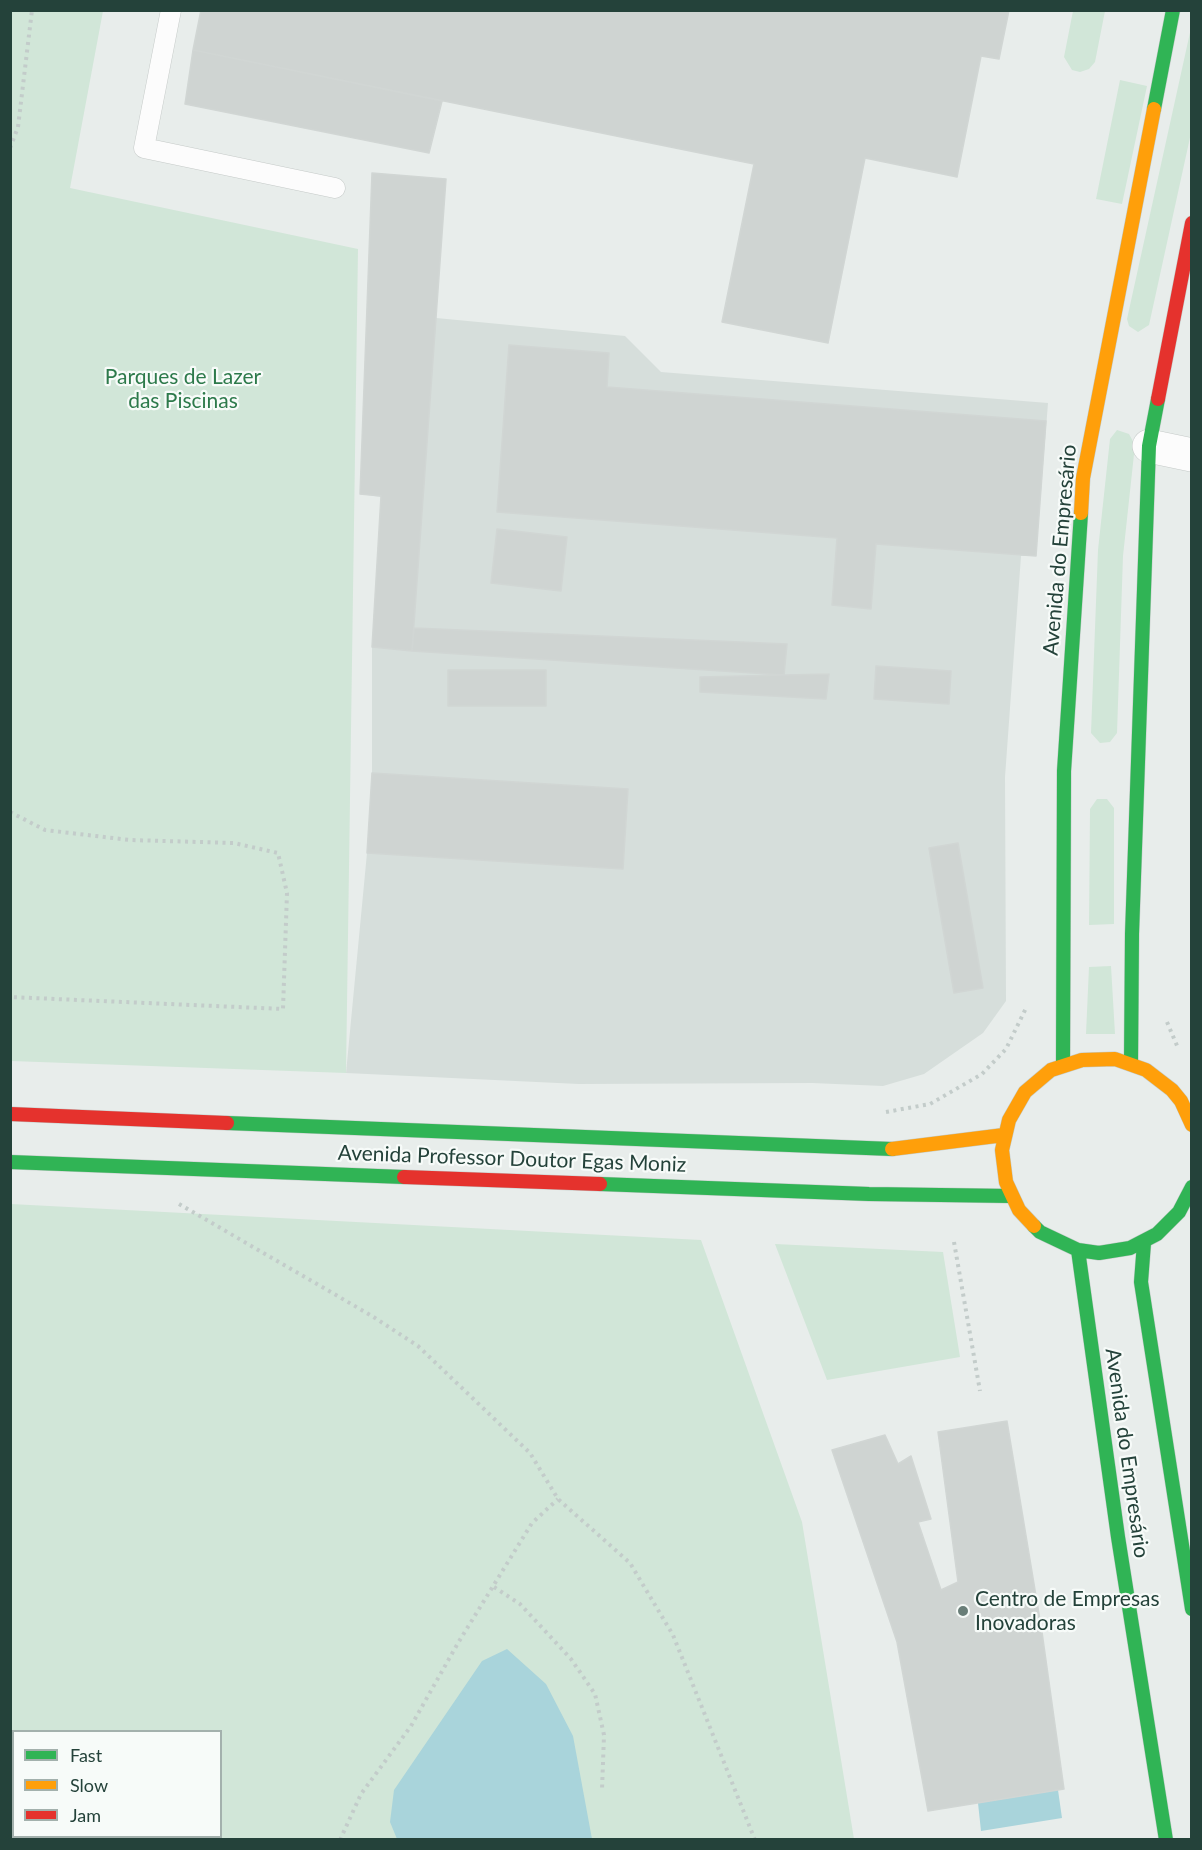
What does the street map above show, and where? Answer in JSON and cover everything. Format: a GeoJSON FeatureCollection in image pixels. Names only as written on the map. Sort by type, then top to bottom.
{"type":"FeatureCollection","features":[{"type":"Feature","properties":{"kind":"main road","name":"Avenida do Empresário"},"geometry":{"type":"LineString","coordinates":[[1063,1065],[1064,771],[1083,478],[1173,10]]}},
{"type":"Feature","properties":{"kind":"main road"},"geometry":{"type":"LineString","coordinates":[[1131,1063],[1132,934],[1149,446],[1191,223]]}},
{"type":"Feature","properties":{"kind":"main road"},"geometry":{"type":"LineString","coordinates":[[1188,1109],[1172,1090],[1146,1070],[1131,1063],[1115,1059],[1082,1060],[1051,1070],[1025,1092],[1009,1120],[1002,1150],[1006,1182],[1019,1210],[1040,1232],[1078,1250],[1098,1253],[1130,1248],[1144,1243],[1157,1234],[1179,1212],[1191,1187]]}},
{"type":"Feature","properties":{"kind":"main road","name":"Avenida Professor Doutor Egas Moniz"},"geometry":{"type":"LineString","coordinates":[[10,1114],[891,1149],[1004,1135]]}},
{"type":"Feature","properties":{"kind":"main road","name":"Avenida Professor Doutor Egas Moniz"},"geometry":{"type":"LineString","coordinates":[[10,1162],[869,1194],[1011,1196]]}},
{"type":"Feature","properties":{"kind":"main road","name":"Avenida do Empresário"},"geometry":{"type":"LineString","coordinates":[[1144,1243],[1141,1282],[1191,1609]]}},
{"type":"Feature","properties":{"kind":"main road","name":"Avenida do Empresário"},"geometry":{"type":"LineString","coordinates":[[1078,1250],[1118,1537],[1166,1839]]}},
{"type":"Feature","properties":{"kind":"street"},"geometry":{"type":"LineString","coordinates":[[1149,446],[1191,455]]}},
{"type":"Feature","properties":{"kind":"lane"},"geometry":{"type":"LineString","coordinates":[[171,10],[144,148],[335,188]]}},
{"type":"Feature","properties":{"kind":"path"},"geometry":{"type":"LineString","coordinates":[[10,148],[18,128],[32,10]]}},
{"type":"Feature","properties":{"kind":"path"},"geometry":{"type":"LineString","coordinates":[[10,812],[45,830],[130,840],[234,843],[278,853],[287,893],[283,1010],[10,997]]}},
{"type":"Feature","properties":{"kind":"path"},"geometry":{"type":"LineString","coordinates":[[881,1113],[930,1104],[981,1074],[1006,1049],[1032,997]]}},
{"type":"Feature","properties":{"kind":"path"},"geometry":{"type":"LineString","coordinates":[[1167,1012],[1174,1045],[1180,1051]]}},
{"type":"Feature","properties":{"kind":"path"},"geometry":{"type":"LineString","coordinates":[[176,1202],[362,1310],[418,1346],[530,1453],[558,1499],[630,1563],[673,1635],[755,1839]]}},
{"type":"Feature","properties":{"kind":"path"},"geometry":{"type":"LineString","coordinates":[[954,1242],[980,1391]]}},
{"type":"Feature","properties":{"kind":"path"},"geometry":{"type":"LineString","coordinates":[[340,1839],[361,1794],[411,1726],[458,1643],[532,1523],[558,1499]]}},
{"type":"Feature","properties":{"kind":"path"},"geometry":{"type":"LineString","coordinates":[[494,1587],[520,1604],[571,1659],[595,1694],[604,1735],[602,1790]]}},
{"type":"Feature","properties":{"kind":"shaded area"},"geometry":{"type":"Polygon","coordinates":[[[372,173],[446,179],[436,318],[625,336],[661,372],[1048,403],[1036,556],[1021,556],[1005,777],[1006,1001],[983,1033],[924,1074],[883,1086],[812,1083],[579,1084],[346,1073],[367,853],[372,773],[372,647],[381,497],[360,494],[372,173]]]}},
{"type":"Feature","properties":{"kind":"green space","name":"Parques de Lazer das Piscinas"},"geometry":{"type":"Polygon","coordinates":[[[11,10],[103,11],[70,188],[358,249],[346,1073],[11,1061],[11,10]]]}},
{"type":"Feature","properties":{"kind":"green space"},"geometry":{"type":"Polygon","coordinates":[[[1073,11],[1105,11],[1095,62],[1089,69],[1080,72],[1072,70],[1064,57],[1073,11]]]}},
{"type":"Feature","properties":{"kind":"green space"},"geometry":{"type":"Polygon","coordinates":[[[1191,28],[1191,133],[1149,325],[1138,332],[1129,326],[1127,319],[1191,28]]]}},
{"type":"Feature","properties":{"kind":"green space"},"geometry":{"type":"Polygon","coordinates":[[[1120,80],[1147,86],[1122,204],[1096,199],[1120,80]]]}},
{"type":"Feature","properties":{"kind":"green space"},"geometry":{"type":"Polygon","coordinates":[[[1117,430],[1129,434],[1135,445],[1123,556],[1117,733],[1110,742],[1100,743],[1091,733],[1098,550],[1110,439],[1117,430]]]}},
{"type":"Feature","properties":{"kind":"green space"},"geometry":{"type":"Polygon","coordinates":[[[1097,799],[1107,799],[1114,808],[1114,924],[1089,925],[1090,809],[1097,799]]]}},
{"type":"Feature","properties":{"kind":"green space"},"geometry":{"type":"Polygon","coordinates":[[[1111,966],[1115,1034],[1086,1034],[1089,967],[1111,966]]]}},
{"type":"Feature","properties":{"kind":"green space"},"geometry":{"type":"Polygon","coordinates":[[[11,1204],[701,1240],[802,1522],[854,1839],[11,1840],[11,1204]]]}},
{"type":"Feature","properties":{"kind":"green space"},"geometry":{"type":"Polygon","coordinates":[[[775,1244],[943,1252],[960,1357],[827,1380],[775,1244]]]}},
{"type":"Feature","properties":{"kind":"water"},"geometry":{"type":"Polygon","coordinates":[[[507,1649],[546,1684],[573,1736],[592,1839],[397,1839],[390,1822],[394,1790],[482,1661],[507,1649]]]}},
{"type":"Feature","properties":{"kind":"water"},"geometry":{"type":"Polygon","coordinates":[[[1058,1790],[1062,1818],[981,1831],[978,1803],[1058,1790]]]}},
{"type":"Feature","properties":{"kind":"building"},"geometry":{"type":"Polygon","coordinates":[[[201,10],[1009,10],[999,59],[981,56],[957,177],[865,158],[828,343],[722,322],[754,164],[193,50],[201,10]]]}},
{"type":"Feature","properties":{"kind":"building"},"geometry":{"type":"Polygon","coordinates":[[[193,50],[442,101],[429,153],[185,104],[193,50]]]}},
{"type":"Feature","properties":{"kind":"building"},"geometry":{"type":"Polygon","coordinates":[[[372,173],[446,179],[412,651],[372,647],[381,496],[360,494],[372,173]]]}},
{"type":"Feature","properties":{"kind":"building"},"geometry":{"type":"Polygon","coordinates":[[[509,345],[609,353],[607,387],[1046,421],[1036,556],[876,544],[871,609],[832,605],[837,538],[497,512],[509,345]]]}},
{"type":"Feature","properties":{"kind":"building"},"geometry":{"type":"Polygon","coordinates":[[[497,529],[567,537],[561,591],[491,583],[497,529]]]}},
{"type":"Feature","properties":{"kind":"building"},"geometry":{"type":"Polygon","coordinates":[[[414,628],[787,644],[784,675],[412,651],[414,628]]]}},
{"type":"Feature","properties":{"kind":"building"},"geometry":{"type":"Polygon","coordinates":[[[876,666],[951,671],[949,704],[874,699],[876,666]]]}},
{"type":"Feature","properties":{"kind":"building"},"geometry":{"type":"Polygon","coordinates":[[[448,670],[546,670],[546,706],[448,706],[448,670]]]}},
{"type":"Feature","properties":{"kind":"building"},"geometry":{"type":"Polygon","coordinates":[[[829,674],[826,699],[700,692],[700,677],[829,674]]]}},
{"type":"Feature","properties":{"kind":"building"},"geometry":{"type":"Polygon","coordinates":[[[372,773],[628,789],[623,869],[367,853],[372,773]]]}},
{"type":"Feature","properties":{"kind":"building"},"geometry":{"type":"Polygon","coordinates":[[[958,843],[983,988],[954,993],[929,848],[958,843]]]}},
{"type":"Feature","properties":{"kind":"building","name":"Centro de Empresas Inovadoras"},"geometry":{"type":"Polygon","coordinates":[[[1007,1421],[1042,1632],[1064,1789],[928,1811],[897,1642],[832,1450],[885,1435],[898,1464],[911,1456],[931,1519],[918,1522],[941,1590],[958,1582],[938,1432],[1007,1421]]]}},
{"type":"Feature","properties":{"kind":"traffic: fast"},"geometry":{"type":"LineString","coordinates":[[1154,109],[1173,10]]}},
{"type":"Feature","properties":{"kind":"traffic: fast"},"geometry":{"type":"LineString","coordinates":[[1131,1063],[1132,934],[1149,446],[1158,399]]}},
{"type":"Feature","properties":{"kind":"traffic: fast"},"geometry":{"type":"LineString","coordinates":[[1063,1065],[1064,771],[1081,513]]}},
{"type":"Feature","properties":{"kind":"traffic: fast"},"geometry":{"type":"LineString","coordinates":[[227,1123],[892,1149]]}},
{"type":"Feature","properties":{"kind":"traffic: fast"},"geometry":{"type":"LineString","coordinates":[[10,1162],[404,1177]]}},
{"type":"Feature","properties":{"kind":"traffic: fast"},"geometry":{"type":"LineString","coordinates":[[600,1184],[869,1194],[1011,1196]]}},
{"type":"Feature","properties":{"kind":"traffic: fast"},"geometry":{"type":"LineString","coordinates":[[1034,1226],[1040,1232],[1078,1250],[1099,1253],[1130,1248],[1157,1234],[1179,1212],[1192,1187]]}},
{"type":"Feature","properties":{"kind":"traffic: fast"},"geometry":{"type":"LineString","coordinates":[[1144,1243],[1141,1282],[1192,1609]]}},
{"type":"Feature","properties":{"kind":"traffic: fast"},"geometry":{"type":"LineString","coordinates":[[1078,1250],[1118,1537],[1166,1840]]}},
{"type":"Feature","properties":{"kind":"traffic: slow"},"geometry":{"type":"LineString","coordinates":[[1081,513],[1083,478],[1154,109]]}},
{"type":"Feature","properties":{"kind":"traffic: slow"},"geometry":{"type":"LineString","coordinates":[[1034,1226],[1019,1210],[1006,1182],[1002,1150],[1009,1120],[1025,1092],[1051,1070],[1082,1060],[1115,1059],[1146,1070],[1172,1090],[1181,1101],[1192,1125]]}},
{"type":"Feature","properties":{"kind":"traffic: slow"},"geometry":{"type":"LineString","coordinates":[[892,1149],[1004,1135]]}},
{"type":"Feature","properties":{"kind":"traffic: jam"},"geometry":{"type":"LineString","coordinates":[[1158,399],[1192,223]]}},
{"type":"Feature","properties":{"kind":"traffic: jam"},"geometry":{"type":"LineString","coordinates":[[10,1114],[227,1123]]}},
{"type":"Feature","properties":{"kind":"traffic: jam"},"geometry":{"type":"LineString","coordinates":[[404,1177],[600,1184]]}},
{"type":"Feature","properties":{"kind":"place","name":"Centro de Empresas Inovadoras"},"geometry":{"type":"Point","coordinates":[963,1611]}}]}
